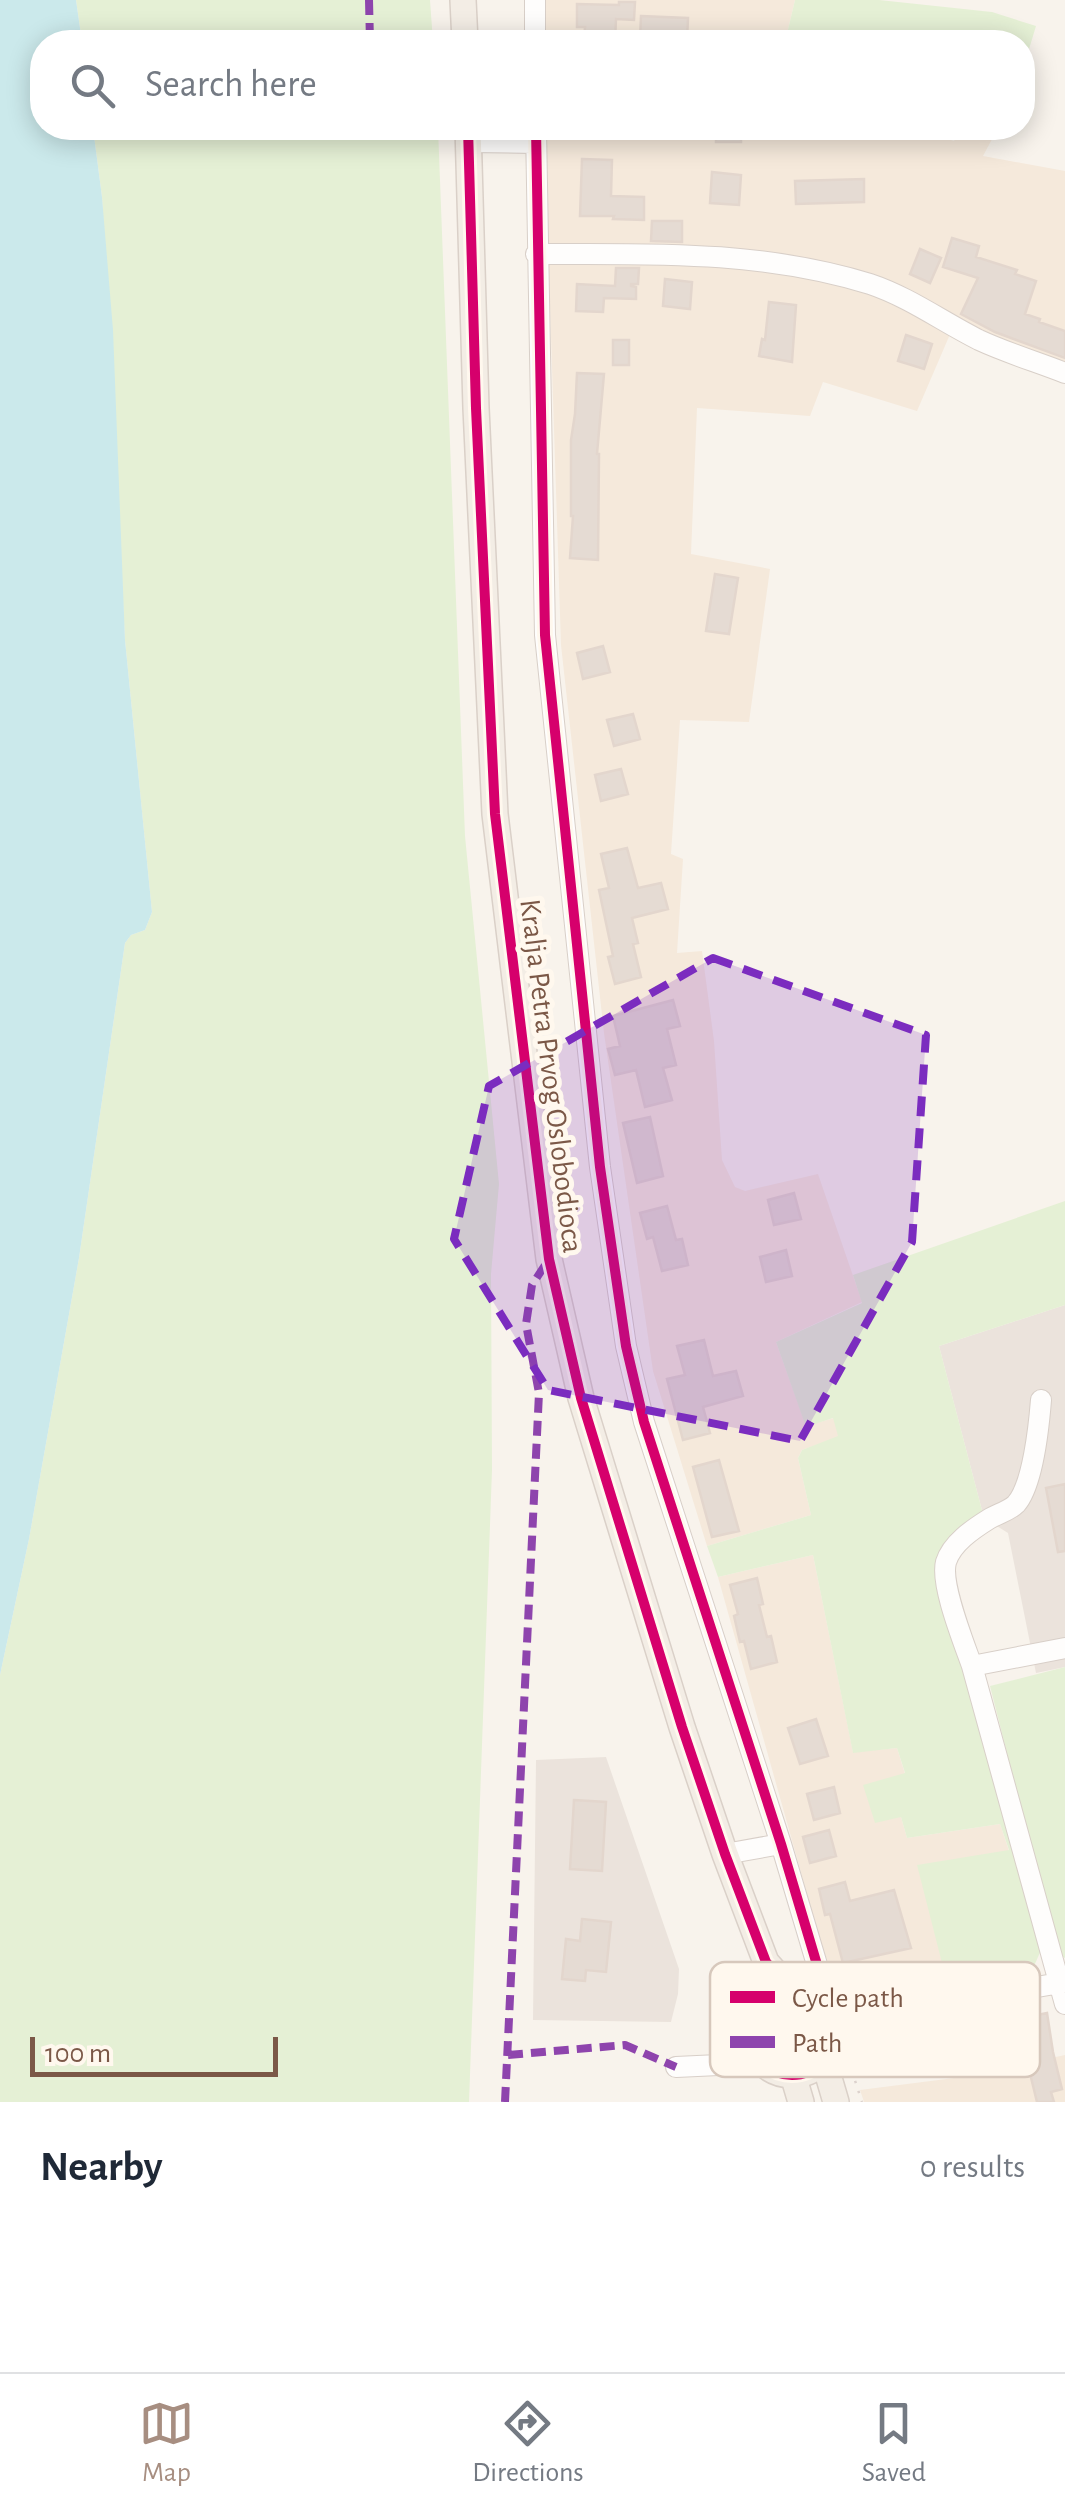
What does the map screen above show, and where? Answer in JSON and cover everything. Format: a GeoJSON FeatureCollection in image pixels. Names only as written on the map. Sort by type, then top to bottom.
{"type":"FeatureCollection","features":[{"type":"Feature","properties":{"kind":"main road"},"geometry":{"type":"LineString","coordinates":[[463,0],[464,30]]}},
{"type":"Feature","properties":{"kind":"main road","name":"Kralja Petra Prvog Oslobodioca"},"geometry":{"type":"LineString","coordinates":[[468,140],[494,814],[549,1259],[581,1398],[682,1727],[766,1962]]}},
{"type":"Feature","properties":{"kind":"main road"},"geometry":{"type":"LineString","coordinates":[[793,2077],[801,2102]]}},
{"type":"Feature","properties":{"kind":"main road"},"geometry":{"type":"LineString","coordinates":[[829,2077],[836,2102]]}},
{"type":"Feature","properties":{"kind":"street"},"geometry":{"type":"LineString","coordinates":[[535,0],[535,30]]}},
{"type":"Feature","properties":{"kind":"street","name":"Kralja Petra Prvog Oslobodioca"},"geometry":{"type":"LineString","coordinates":[[536,140],[545,636],[600,1167],[626,1346],[644,1422],[816,1962]]}},
{"type":"Feature","properties":{"kind":"street"},"geometry":{"type":"LineString","coordinates":[[536,254],[682,254],[742,258],[805,269],[871,284],[981,340],[1065,373]]}},
{"type":"Feature","properties":{"kind":"street"},"geometry":{"type":"LineString","coordinates":[[1041,1400],[1033,1460],[1019,1499],[957,1544],[945,1567],[950,1599],[1062,1982],[1065,2004]]}},
{"type":"Feature","properties":{"kind":"street"},"geometry":{"type":"LineString","coordinates":[[972,1666],[1065,1648]]}},
{"type":"Feature","properties":{"kind":"street"},"geometry":{"type":"LineString","coordinates":[[725,1854],[781,1844]]}},
{"type":"Feature","properties":{"kind":"street"},"geometry":{"type":"LineString","coordinates":[[676,2067],[710,2066]]}},
{"type":"Feature","properties":{"kind":"path"},"geometry":{"type":"LineString","coordinates":[[854,2077],[862,2102]]}},
{"type":"Feature","properties":{"kind":"highlighted area"},"geometry":{"type":"Polygon","coordinates":[[[713,958],[926,1035],[912,1242],[800,1441],[548,1390],[454,1239],[489,1086],[713,958]]]}},
{"type":"Feature","properties":{"kind":"shaded area"},"geometry":{"type":"Polygon","coordinates":[[[545,0],[795,0],[788,30],[546,30],[545,0]]]}},
{"type":"Feature","properties":{"kind":"shaded area"},"geometry":{"type":"Polygon","coordinates":[[[547,140],[992,140],[983,156],[1065,171],[1065,382],[951,332],[917,411],[823,382],[810,416],[697,408],[691,554],[770,569],[749,722],[680,720],[671,854],[683,859],[677,953],[702,951],[714,1041],[722,1160],[735,1187],[745,1191],[818,1174],[862,1302],[776,1342],[806,1426],[834,1418],[839,1437],[802,1450],[798,1458],[811,1515],[707,1546],[653,1371],[604,1033],[561,645],[547,140]]]}},
{"type":"Feature","properties":{"kind":"shaded area"},"geometry":{"type":"Polygon","coordinates":[[[1065,1305],[1065,1667],[1036,1673],[1008,1533],[984,1518],[939,1346],[1065,1305]]]}},
{"type":"Feature","properties":{"kind":"shaded area"},"geometry":{"type":"Polygon","coordinates":[[[813,1555],[853,1752],[897,1748],[905,1774],[901,1817],[907,1838],[1000,1824],[1009,1851],[944,1962],[828,1962],[718,1577],[813,1555]]]}},
{"type":"Feature","properties":{"kind":"shaded area"},"geometry":{"type":"Polygon","coordinates":[[[606,1757],[679,1969],[671,2022],[533,2020],[536,1760],[606,1757]]]}},
{"type":"Feature","properties":{"kind":"shaded area"},"geometry":{"type":"Polygon","coordinates":[[[1065,2055],[1065,2102],[864,2102],[860,2090],[962,2077],[1040,2077],[1040,2060],[1065,2055]]]}},
{"type":"Feature","properties":{"kind":"green space"},"geometry":{"type":"Polygon","coordinates":[[[76,0],[430,0],[432,30],[80,30],[76,0]]]}},
{"type":"Feature","properties":{"kind":"green space"},"geometry":{"type":"Polygon","coordinates":[[[795,0],[879,0],[992,12],[1036,26],[1035,30],[788,30],[795,0]]]}},
{"type":"Feature","properties":{"kind":"green space"},"geometry":{"type":"Polygon","coordinates":[[[95,140],[438,140],[465,836],[499,1184],[491,1274],[492,1470],[469,2102],[0,2102],[0,1675],[29,1539],[79,1258],[125,943],[131,935],[145,930],[152,912],[125,640],[102,197],[95,140]]]}},
{"type":"Feature","properties":{"kind":"green space"},"geometry":{"type":"Polygon","coordinates":[[[1065,1201],[1065,1305],[939,1346],[984,1518],[940,1560],[1042,1948],[1036,1962],[942,1962],[917,1865],[1009,1850],[1000,1824],[907,1838],[901,1817],[875,1823],[863,1785],[905,1773],[897,1748],[853,1753],[813,1555],[718,1577],[707,1546],[811,1515],[798,1458],[802,1450],[838,1436],[833,1418],[806,1427],[776,1342],[862,1303],[853,1275],[1065,1201]]]}},
{"type":"Feature","properties":{"kind":"green space"},"geometry":{"type":"Polygon","coordinates":[[[1065,1667],[1065,1958],[1058,1954],[990,1686],[1065,1667]]]}},
{"type":"Feature","properties":{"kind":"water"},"geometry":{"type":"Polygon","coordinates":[[[0,0],[76,0],[80,30],[30,30],[30,140],[95,140],[113,330],[125,640],[152,912],[145,930],[131,935],[125,943],[79,1258],[29,1539],[0,1675],[0,0]]]}},
{"type":"Feature","properties":{"kind":"building"},"geometry":{"type":"Polygon","coordinates":[[[635,2],[634,20],[616,19],[616,30],[577,27],[577,4],[635,2]]]}},
{"type":"Feature","properties":{"kind":"building"},"geometry":{"type":"Polygon","coordinates":[[[641,16],[688,18],[687,30],[640,30],[641,16]]]}},
{"type":"Feature","properties":{"kind":"building"},"geometry":{"type":"Polygon","coordinates":[[[582,159],[612,160],[611,196],[644,197],[644,220],[580,216],[582,159]]]}},
{"type":"Feature","properties":{"kind":"building"},"geometry":{"type":"Polygon","coordinates":[[[712,172],[741,175],[739,205],[710,203],[712,172]]]}},
{"type":"Feature","properties":{"kind":"building"},"geometry":{"type":"Polygon","coordinates":[[[864,179],[864,202],[796,204],[795,181],[864,179]]]}},
{"type":"Feature","properties":{"kind":"building"},"geometry":{"type":"Polygon","coordinates":[[[652,221],[682,221],[682,242],[651,241],[652,221]]]}},
{"type":"Feature","properties":{"kind":"building"},"geometry":{"type":"Polygon","coordinates":[[[952,238],[979,246],[976,257],[1017,270],[1015,274],[1036,281],[1025,314],[1065,331],[1065,358],[995,332],[961,314],[978,278],[943,267],[952,238]]]}},
{"type":"Feature","properties":{"kind":"building"},"geometry":{"type":"Polygon","coordinates":[[[920,249],[941,258],[930,283],[910,274],[920,249]]]}},
{"type":"Feature","properties":{"kind":"building"},"geometry":{"type":"Polygon","coordinates":[[[616,268],[639,268],[638,284],[631,284],[636,287],[636,299],[604,298],[603,312],[576,311],[577,284],[615,286],[616,268]]]}},
{"type":"Feature","properties":{"kind":"building"},"geometry":{"type":"Polygon","coordinates":[[[665,279],[692,282],[690,309],[663,306],[665,279]]]}},
{"type":"Feature","properties":{"kind":"building"},"geometry":{"type":"Polygon","coordinates":[[[769,302],[796,305],[792,362],[759,356],[769,302]]]}},
{"type":"Feature","properties":{"kind":"building"},"geometry":{"type":"Polygon","coordinates":[[[906,335],[932,344],[924,369],[898,361],[906,335]]]}},
{"type":"Feature","properties":{"kind":"building"},"geometry":{"type":"Polygon","coordinates":[[[613,340],[629,340],[629,365],[613,365],[613,340]]]}},
{"type":"Feature","properties":{"kind":"building"},"geometry":{"type":"Polygon","coordinates":[[[577,373],[604,374],[597,454],[598,560],[570,558],[571,440],[577,373]]]}},
{"type":"Feature","properties":{"kind":"building"},"geometry":{"type":"Polygon","coordinates":[[[715,574],[738,578],[729,634],[706,631],[715,574]]]}},
{"type":"Feature","properties":{"kind":"building"},"geometry":{"type":"Polygon","coordinates":[[[603,646],[610,672],[583,679],[577,653],[603,646]]]}},
{"type":"Feature","properties":{"kind":"building"},"geometry":{"type":"Polygon","coordinates":[[[633,714],[640,739],[614,746],[607,720],[633,714]]]}},
{"type":"Feature","properties":{"kind":"building"},"geometry":{"type":"Polygon","coordinates":[[[621,769],[628,794],[601,801],[595,775],[621,769]]]}},
{"type":"Feature","properties":{"kind":"building"},"geometry":{"type":"Polygon","coordinates":[[[627,848],[638,888],[661,883],[668,909],[632,918],[641,977],[615,984],[599,890],[609,888],[601,854],[627,848]]]}},
{"type":"Feature","properties":{"kind":"building"},"geometry":{"type":"Polygon","coordinates":[[[673,1000],[680,1026],[667,1029],[676,1065],[663,1068],[672,1100],[645,1107],[636,1070],[615,1075],[608,1049],[620,1046],[613,1016],[673,1000]]]}},
{"type":"Feature","properties":{"kind":"building"},"geometry":{"type":"Polygon","coordinates":[[[650,1117],[663,1176],[637,1183],[623,1123],[650,1117]]]}},
{"type":"Feature","properties":{"kind":"building"},"geometry":{"type":"Polygon","coordinates":[[[794,1193],[801,1219],[774,1225],[768,1200],[794,1193]]]}},
{"type":"Feature","properties":{"kind":"building"},"geometry":{"type":"Polygon","coordinates":[[[667,1206],[676,1240],[682,1239],[688,1265],[662,1271],[653,1237],[647,1239],[640,1213],[667,1206]]]}},
{"type":"Feature","properties":{"kind":"building"},"geometry":{"type":"Polygon","coordinates":[[[786,1250],[792,1276],[766,1282],[760,1257],[786,1250]]]}},
{"type":"Feature","properties":{"kind":"building"},"geometry":{"type":"Polygon","coordinates":[[[704,1340],[713,1376],[736,1371],[743,1396],[703,1407],[710,1433],[683,1440],[667,1379],[685,1375],[677,1346],[704,1340]]]}},
{"type":"Feature","properties":{"kind":"building"},"geometry":{"type":"Polygon","coordinates":[[[719,1460],[739,1531],[712,1537],[693,1467],[719,1460]]]}},
{"type":"Feature","properties":{"kind":"building"},"geometry":{"type":"Polygon","coordinates":[[[1065,1484],[1065,1551],[1058,1552],[1046,1488],[1065,1484]]]}},
{"type":"Feature","properties":{"kind":"building"},"geometry":{"type":"Polygon","coordinates":[[[757,1578],[763,1604],[759,1605],[777,1662],[751,1669],[744,1641],[740,1642],[730,1585],[757,1578]]]}},
{"type":"Feature","properties":{"kind":"building"},"geometry":{"type":"Polygon","coordinates":[[[816,1719],[828,1756],[800,1764],[788,1728],[816,1719]]]}},
{"type":"Feature","properties":{"kind":"building"},"geometry":{"type":"Polygon","coordinates":[[[834,1787],[840,1813],[814,1820],[807,1794],[834,1787]]]}},
{"type":"Feature","properties":{"kind":"building"},"geometry":{"type":"Polygon","coordinates":[[[574,1800],[606,1802],[602,1871],[570,1869],[574,1800]]]}},
{"type":"Feature","properties":{"kind":"building"},"geometry":{"type":"Polygon","coordinates":[[[829,1830],[836,1856],[810,1863],[803,1837],[829,1830]]]}},
{"type":"Feature","properties":{"kind":"building"},"geometry":{"type":"Polygon","coordinates":[[[845,1882],[850,1901],[894,1890],[911,1948],[843,1962],[819,1889],[845,1882]]]}},
{"type":"Feature","properties":{"kind":"building"},"geometry":{"type":"Polygon","coordinates":[[[582,1919],[611,1922],[606,1972],[586,1970],[585,1981],[562,1979],[566,1939],[580,1941],[582,1919]]]}},
{"type":"Feature","properties":{"kind":"building"},"geometry":{"type":"Polygon","coordinates":[[[1047,2013],[1062,2089],[1051,2092],[1054,2102],[1037,2102],[1031,2077],[1040,2077],[1040,2014],[1047,2013]]]}},
{"type":"Feature","properties":{"kind":"marked path"},"geometry":{"type":"LineString","coordinates":[[369,0],[370,30]]}},
{"type":"Feature","properties":{"kind":"marked path"},"geometry":{"type":"LineString","coordinates":[[505,2102],[539,1393],[526,1324],[532,1285],[549,1259]]}},
{"type":"Feature","properties":{"kind":"marked path"},"geometry":{"type":"LineString","coordinates":[[508,2055],[625,2045],[676,2067]]}},
{"type":"Feature","properties":{"kind":"cycle path"},"geometry":{"type":"LineString","coordinates":[[468,140],[495,814],[549,1259],[581,1398],[682,1727],[766,1962]]}},
{"type":"Feature","properties":{"kind":"cycle path"},"geometry":{"type":"LineString","coordinates":[[536,140],[545,635],[600,1167],[626,1346],[644,1422],[816,1962]]}}]}
